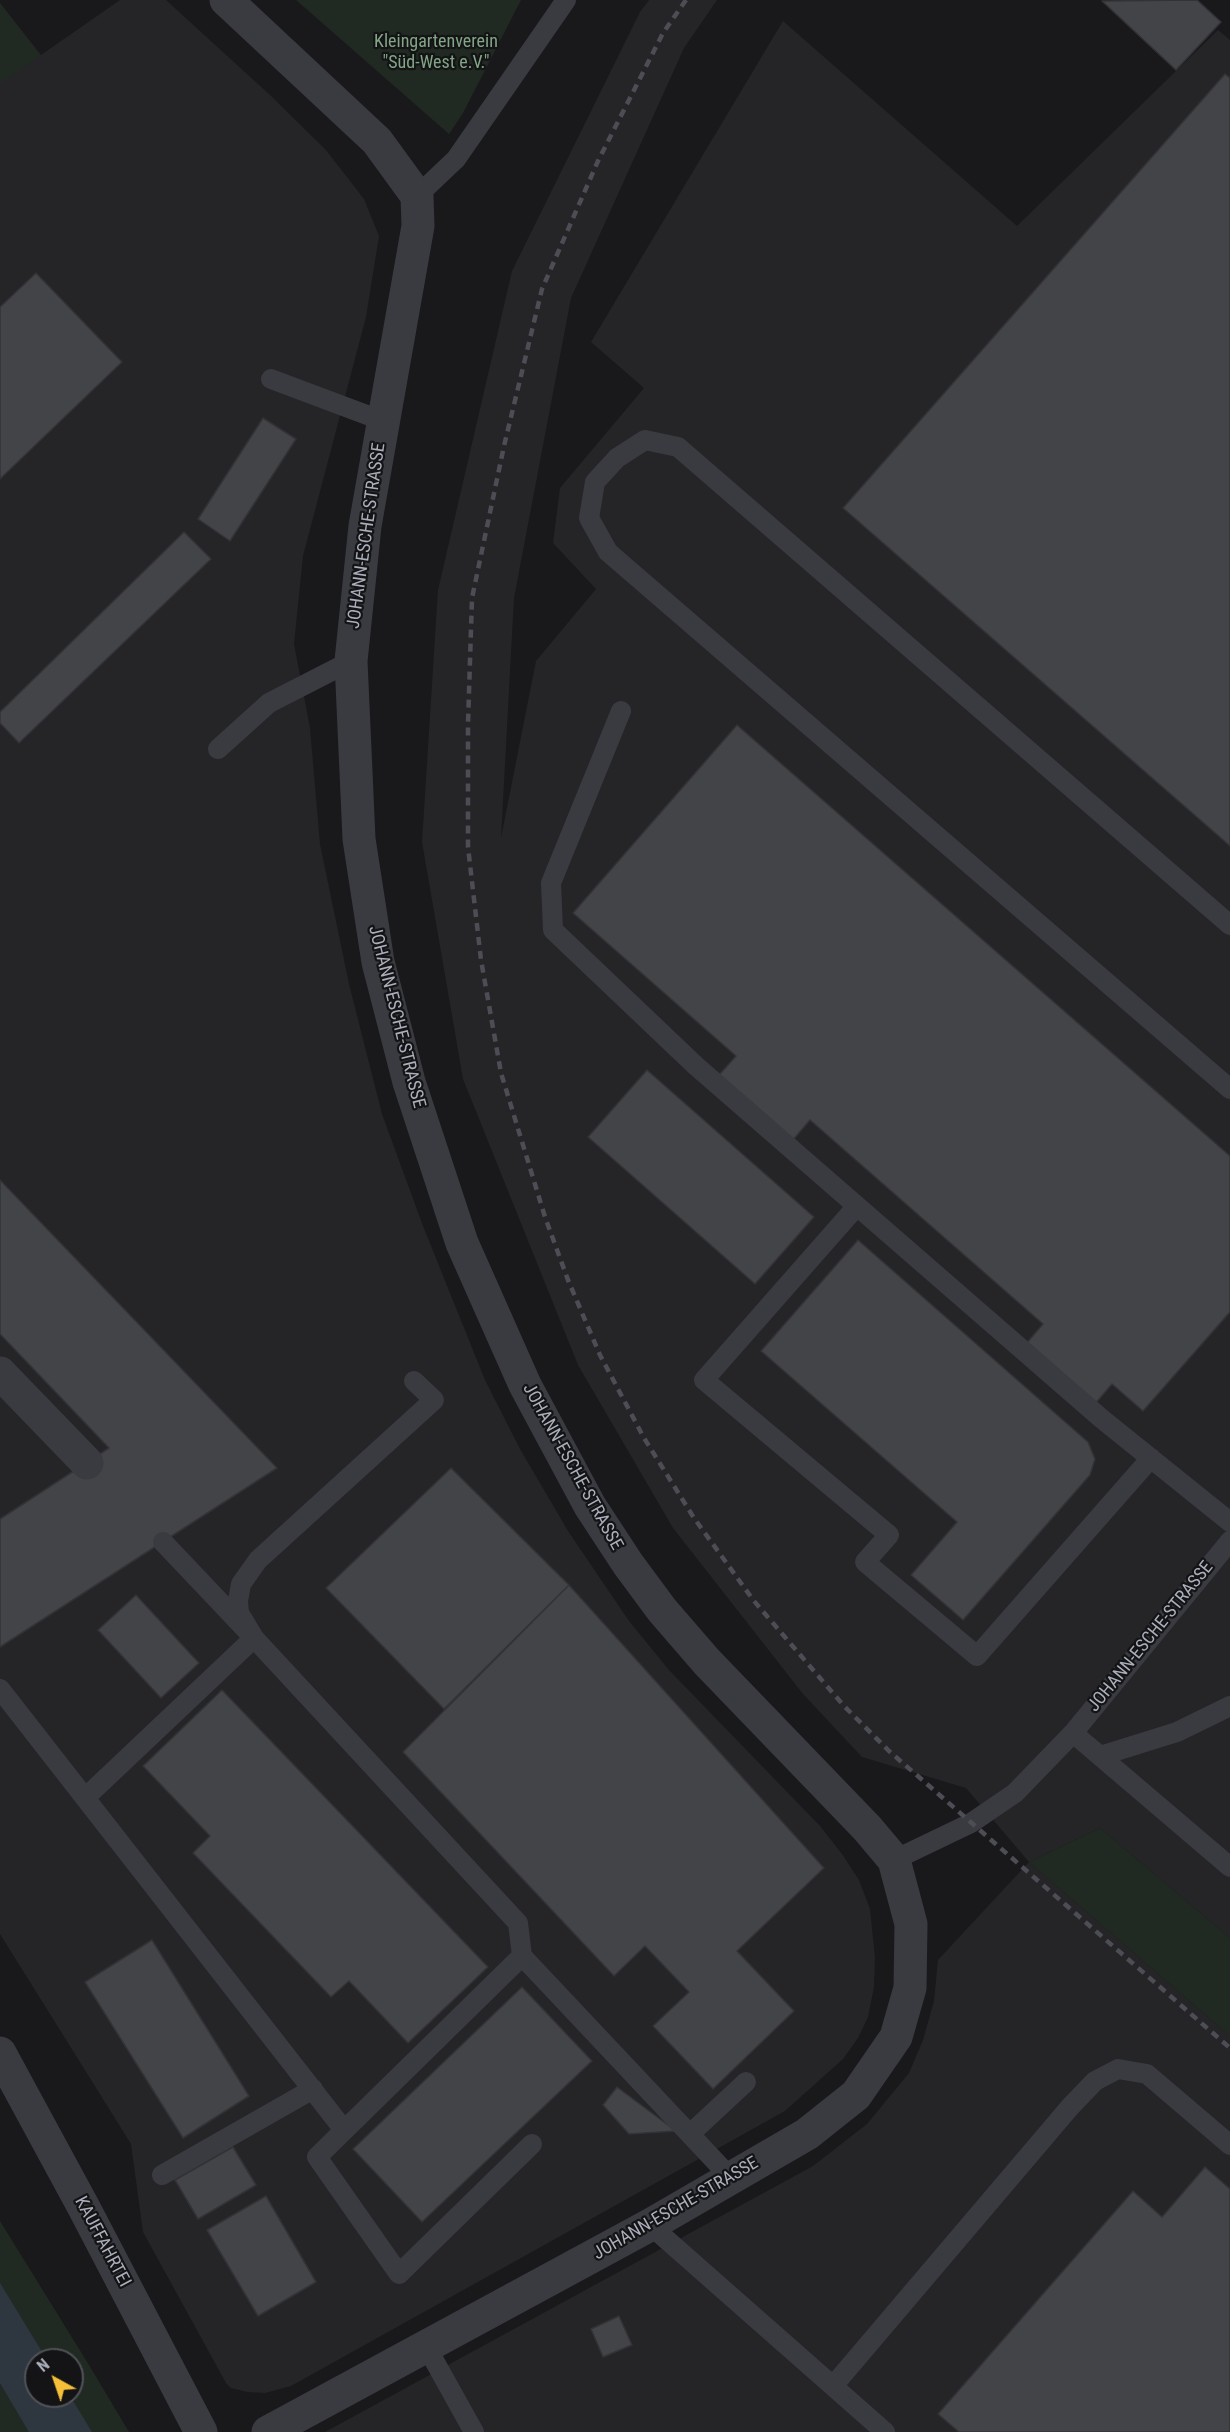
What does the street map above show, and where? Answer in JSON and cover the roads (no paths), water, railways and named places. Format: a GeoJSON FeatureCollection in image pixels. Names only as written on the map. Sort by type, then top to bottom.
{"type":"FeatureCollection","features":[{"type":"Feature","properties":{"kind":"street"},"geometry":{"type":"LineString","coordinates":[[226,0],[377,141],[417,196]]}},
{"type":"Feature","properties":{"kind":"street","name":"JOHANN-ESCHE-STRASSE"},"geometry":{"type":"LineString","coordinates":[[268,2432],[650,2225],[807,2134],[856,2095],[896,2037],[910,1988],[911,1924],[894,1860],[867,1828],[707,1662],[662,1610],[590,1506],[525,1385],[462,1243],[409,1082],[378,962],[358,839],[351,661],[365,526],[418,226],[417,196]]}},
{"type":"Feature","properties":{"kind":"street"},"geometry":{"type":"LineString","coordinates":[[0,1373],[87,1463]]}},
{"type":"Feature","properties":{"kind":"street","name":"KAUFFAHRTEI"},"geometry":{"type":"LineString","coordinates":[[0,2053],[13,2073],[201,2432]]}},
{"type":"Feature","properties":{"kind":"lane"},"geometry":{"type":"LineString","coordinates":[[417,196],[456,159],[566,0]]}},
{"type":"Feature","properties":{"kind":"lane"},"geometry":{"type":"LineString","coordinates":[[271,379],[383,421]]}},
{"type":"Feature","properties":{"kind":"lane"},"geometry":{"type":"LineString","coordinates":[[1230,925],[678,447],[645,440],[617,458],[595,482],[589,518],[608,552],[1230,1089]]}},
{"type":"Feature","properties":{"kind":"lane"},"geometry":{"type":"LineString","coordinates":[[218,749],[269,703],[351,661]]}},
{"type":"Feature","properties":{"kind":"lane"},"geometry":{"type":"LineString","coordinates":[[621,711],[551,883],[553,930],[696,1066],[1102,1419],[1230,1522]]}},
{"type":"Feature","properties":{"kind":"lane"},"geometry":{"type":"LineString","coordinates":[[858,1206],[704,1380],[889,1534],[866,1562],[977,1656],[1151,1458]]}},
{"type":"Feature","properties":{"kind":"lane"},"geometry":{"type":"LineString","coordinates":[[254,1638],[239,1612],[241,1584],[258,1560],[434,1400],[414,1381]]}},
{"type":"Feature","properties":{"kind":"lane","name":"JOHANN-ESCHE-STRASSE"},"geometry":{"type":"LineString","coordinates":[[894,1860],[971,1823],[1015,1793],[1073,1733],[1230,1541]]}},
{"type":"Feature","properties":{"kind":"lane"},"geometry":{"type":"LineString","coordinates":[[163,1542],[518,1923],[522,1956],[731,2178]]}},
{"type":"Feature","properties":{"kind":"lane"},"geometry":{"type":"LineString","coordinates":[[86,1797],[254,1638]]}},
{"type":"Feature","properties":{"kind":"lane"},"geometry":{"type":"LineString","coordinates":[[0,1689],[344,2130]]}},
{"type":"Feature","properties":{"kind":"lane"},"geometry":{"type":"LineString","coordinates":[[1100,1756],[1177,1732],[1230,1706]]}},
{"type":"Feature","properties":{"kind":"lane"},"geometry":{"type":"LineString","coordinates":[[1073,1733],[1230,1867]]}},
{"type":"Feature","properties":{"kind":"lane"},"geometry":{"type":"LineString","coordinates":[[522,1956],[317,2157],[399,2274],[532,2144]]}},
{"type":"Feature","properties":{"kind":"lane"},"geometry":{"type":"LineString","coordinates":[[833,2386],[1070,2107],[1095,2081],[1118,2069],[1147,2074],[1230,2145]]}},
{"type":"Feature","properties":{"kind":"lane"},"geometry":{"type":"LineString","coordinates":[[690,2134],[746,2082]]}},
{"type":"Feature","properties":{"kind":"lane"},"geometry":{"type":"LineString","coordinates":[[162,2175],[313,2089]]}},
{"type":"Feature","properties":{"kind":"lane"},"geometry":{"type":"LineString","coordinates":[[650,2225],[885,2432]]}},
{"type":"Feature","properties":{"kind":"lane"},"geometry":{"type":"LineString","coordinates":[[426,2346],[474,2432]]}},
{"type":"Feature","properties":{"kind":"railway"},"geometry":{"type":"LineString","coordinates":[[686,0],[663,33],[598,161],[542,289],[504,446],[472,598],[468,724],[468,847],[481,960],[501,1073],[545,1217],[568,1280],[600,1355],[644,1438],[694,1518],[754,1601],[844,1706],[889,1751],[1230,2048]]}},
{"type":"Feature","properties":{"kind":"park label","name":"Kleingartenverein \"Süd-West e.V.\""},"geometry":{"type":"Point","coordinates":[436,52]}}]}
